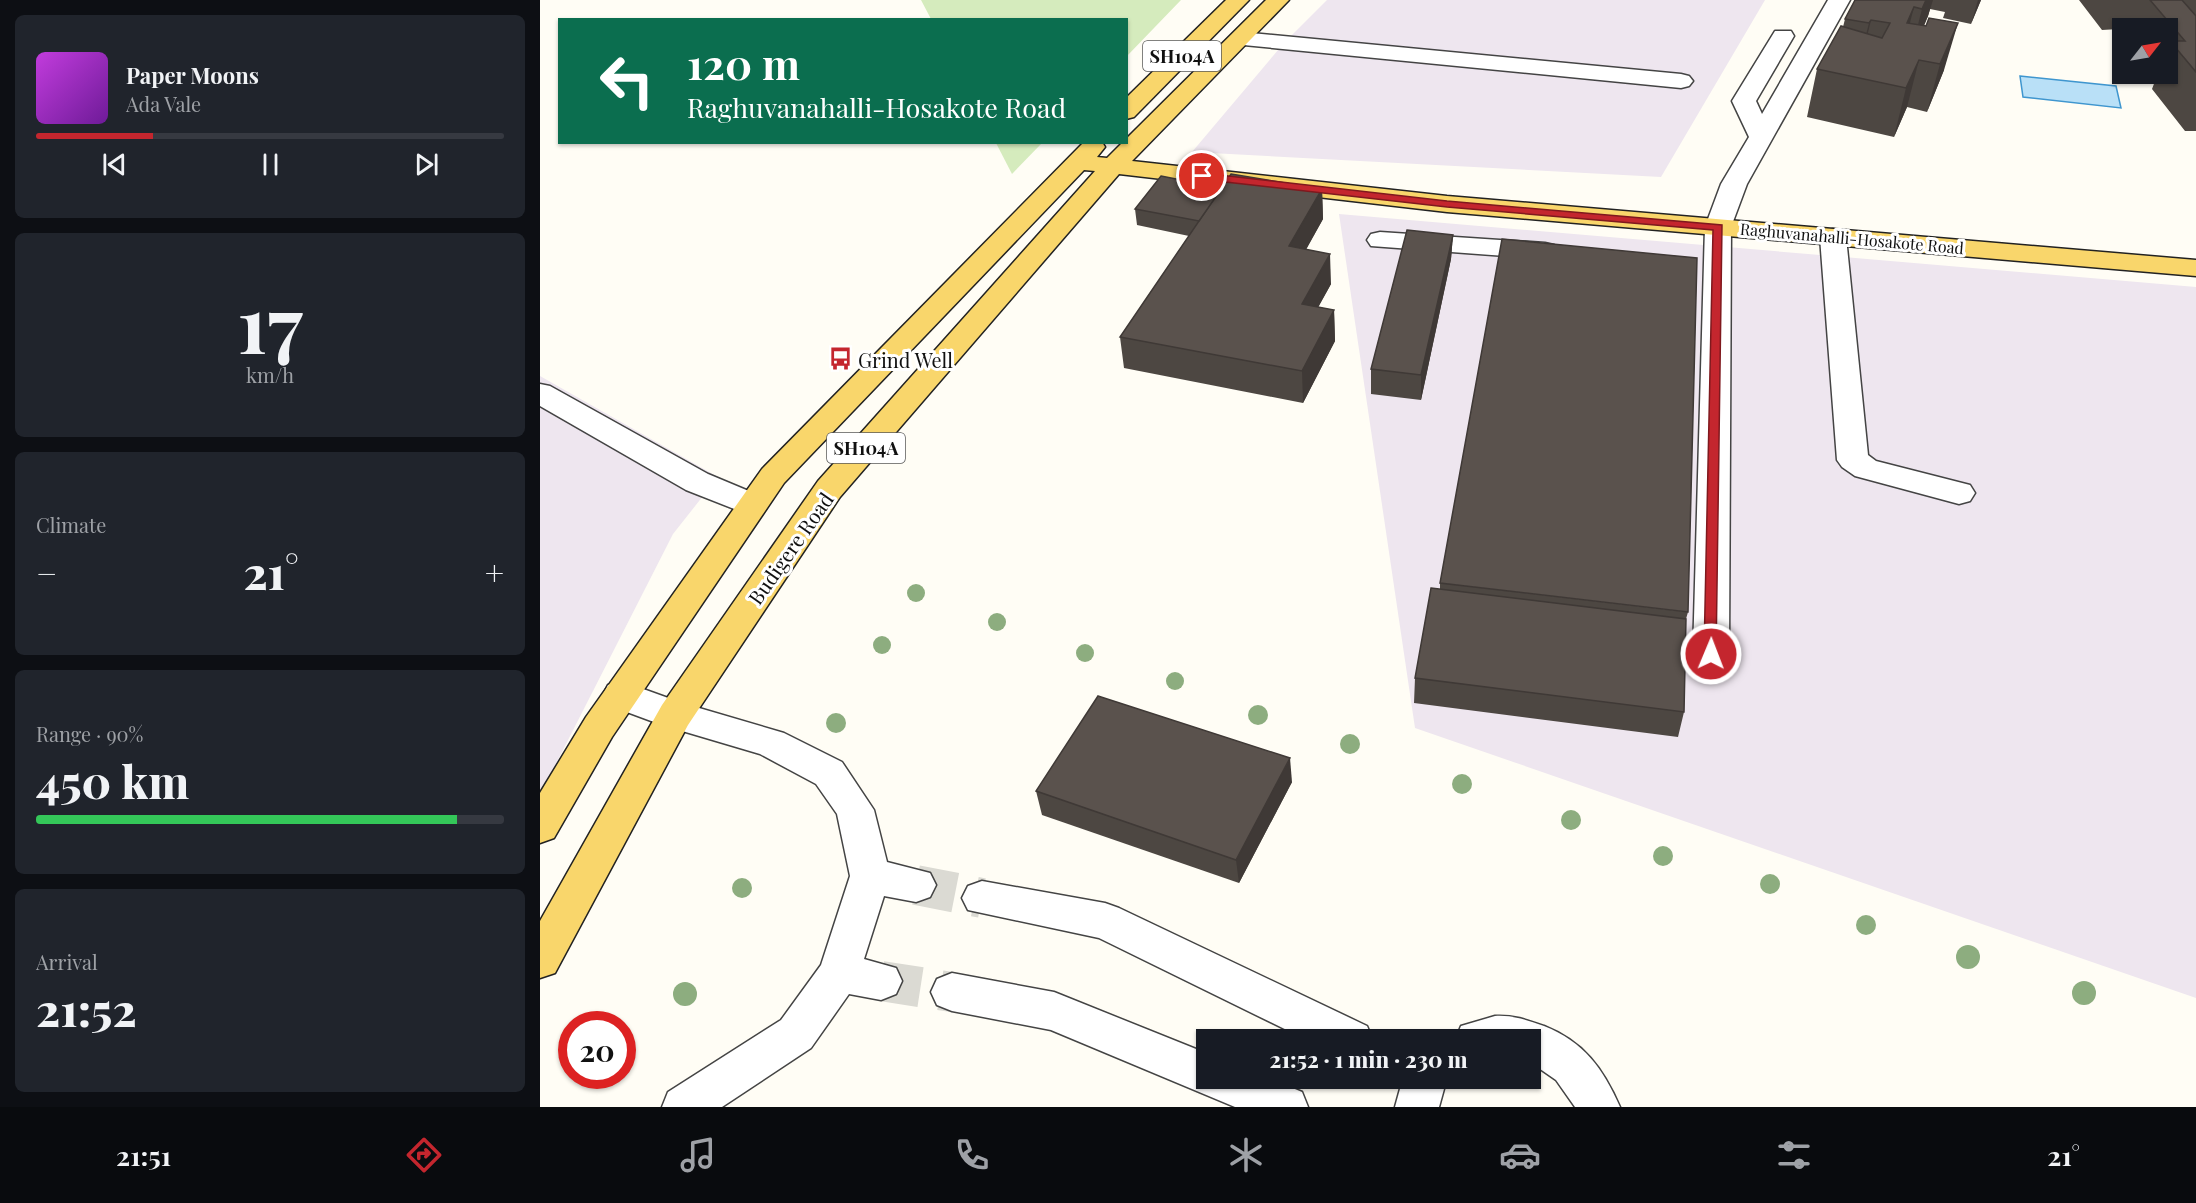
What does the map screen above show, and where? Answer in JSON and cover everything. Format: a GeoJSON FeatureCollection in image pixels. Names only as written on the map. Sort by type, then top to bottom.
{"type":"FeatureCollection","features":[{"type":"Feature","properties":{"kind":"main road","name":"SH104A"},"geometry":{"type":"LineString","coordinates":[[1128,110],[1238,0]]}},
{"type":"Feature","properties":{"kind":"main road","name":"Budigere Road"},"geometry":{"type":"LineString","coordinates":[[1128,131],[1241,39],[1278,0]]}},
{"type":"Feature","properties":{"kind":"main road","name":"Budigere Road"},"geometry":{"type":"LineString","coordinates":[[540,827],[621,695],[773,476],[1096,157],[1112,144]]}},
{"type":"Feature","properties":{"kind":"main road","name":"Budigere Road"},"geometry":{"type":"LineString","coordinates":[[540,960],[675,715],[829,489],[1096,157]]}},
{"type":"Feature","properties":{"kind":"main road","name":"Raghuvanahalli-Hosakote Road"},"geometry":{"type":"LineString","coordinates":[[1096,157],[1447,204],[2196,268]]}},
{"type":"Feature","properties":{"kind":"street"},"geometry":{"type":"LineString","coordinates":[[1711,654],[1706,261],[1734,184],[1839,0]]}},
{"type":"Feature","properties":{"kind":"street"},"geometry":{"type":"LineString","coordinates":[[1761,137],[1744,101],[1783,36]]}},
{"type":"Feature","properties":{"kind":"street"},"geometry":{"type":"LineString","coordinates":[[1241,39],[1680,81]]}},
{"type":"Feature","properties":{"kind":"street"},"geometry":{"type":"LineString","coordinates":[[1833,237],[1853,460],[1866,469],[1959,493]]}},
{"type":"Feature","properties":{"kind":"street"},"geometry":{"type":"LineString","coordinates":[[1380,240],[1566,252]]}},
{"type":"Feature","properties":{"kind":"street"},"geometry":{"type":"LineString","coordinates":[[540,393],[697,482],[752,505]]}},
{"type":"Feature","properties":{"kind":"street"},"geometry":{"type":"LineString","coordinates":[[621,695],[675,715],[771,743],[829,773],[855,810],[870,876],[839,974],[796,1034],[684,1107]]}},
{"type":"Feature","properties":{"kind":"street"},"geometry":{"type":"LineString","coordinates":[[870,876],[916,885]]}},
{"type":"Feature","properties":{"kind":"street"},"geometry":{"type":"LineString","coordinates":[[982,898],[1105,921],[1329,1029]]}},
{"type":"Feature","properties":{"kind":"street"},"geometry":{"type":"LineString","coordinates":[[839,974],[881,981]]}},
{"type":"Feature","properties":{"kind":"street"},"geometry":{"type":"LineString","coordinates":[[952,992],[1054,1011],[1196,1070]]}},
{"type":"Feature","properties":{"kind":"street"},"geometry":{"type":"LineString","coordinates":[[1541,1045],[1552,1049],[1580,1073],[1598,1107]]}},
{"type":"Feature","properties":{"kind":"street"},"geometry":{"type":"LineString","coordinates":[[1243,1089],[1286,1107]]}},
{"type":"Feature","properties":{"kind":"street"},"geometry":{"type":"LineString","coordinates":[[1417,1107],[1422,1089]]}},
{"type":"Feature","properties":{"kind":"shaded area"},"geometry":{"type":"Polygon","coordinates":[[[1327,0],[1765,0],[1661,177],[1192,152],[1284,43],[1327,0]]]}},
{"type":"Feature","properties":{"kind":"shaded area"},"geometry":{"type":"Polygon","coordinates":[[[1339,214],[2196,287],[2196,998],[1415,728],[1339,214]]]}},
{"type":"Feature","properties":{"kind":"shaded area"},"geometry":{"type":"Polygon","coordinates":[[[540,376],[718,477],[673,534],[540,795],[540,376]]]}},
{"type":"Feature","properties":{"kind":"green space"},"geometry":{"type":"Polygon","coordinates":[[[921,0],[1181,0],[1128,55],[1128,18],[930,18],[921,0]]]}},
{"type":"Feature","properties":{"kind":"green space"},"geometry":{"type":"Polygon","coordinates":[[[997,144],[1041,144],[1012,174],[997,144]]]}},
{"type":"Feature","properties":{"kind":"water"},"geometry":{"type":"Polygon","coordinates":[[[2020,76],[2116,86],[2121,108],[2023,97],[2020,76]]]}},
{"type":"Feature","properties":{"kind":"building"},"geometry":{"type":"Polygon","coordinates":[[[1855,0],[1926,0],[1922,9],[1914,7],[1907,23],[1926,26],[1929,18],[1958,23],[1940,64],[1919,60],[1906,88],[1817,69],[1841,26],[1882,38],[1890,23],[1871,20],[1869,23],[1845,19],[1855,0]]]}},
{"type":"Feature","properties":{"kind":"building"},"geometry":{"type":"Polygon","coordinates":[[[2150,0],[2182,0],[2196,16],[2196,72],[2178,51],[2178,41],[2185,41],[2178,33],[2178,18],[2165,18],[2150,0]]]}},
{"type":"Feature","properties":{"kind":"building"},"geometry":{"type":"Polygon","coordinates":[[[1231,174],[1322,189],[1289,246],[1330,254],[1302,304],[1334,310],[1302,371],[1120,337],[1231,174]]]}},
{"type":"Feature","properties":{"kind":"building"},"geometry":{"type":"Polygon","coordinates":[[[1161,176],[1222,188],[1199,221],[1135,209],[1161,176]]]}},
{"type":"Feature","properties":{"kind":"building"},"geometry":{"type":"Polygon","coordinates":[[[1407,230],[1453,235],[1421,375],[1371,369],[1407,230]]]}},
{"type":"Feature","properties":{"kind":"building"},"geometry":{"type":"Polygon","coordinates":[[[1502,239],[1697,258],[1688,612],[1440,583],[1502,239]]]}},
{"type":"Feature","properties":{"kind":"building"},"geometry":{"type":"Polygon","coordinates":[[[1431,588],[1686,619],[1684,712],[1415,678],[1431,588]]]}},
{"type":"Feature","properties":{"kind":"building"},"geometry":{"type":"Polygon","coordinates":[[[1098,696],[1290,758],[1236,860],[1036,791],[1098,696]]]}},
{"type":"Feature","properties":{"kind":"tunnel"},"geometry":{"type":"LineString","coordinates":[[916,885],[982,898]]}},
{"type":"Feature","properties":{"kind":"tunnel"},"geometry":{"type":"LineString","coordinates":[[881,981],[952,992]]}},
{"type":"Feature","properties":{"kind":"place","name":"Grind Well"},"geometry":{"type":"Point","coordinates":[840,359]}},
{"type":"Feature","properties":{"kind":"route"},"geometry":{"type":"LineString","coordinates":[[1202,176],[1447,204],[1718,227],[1711,654]]}}]}
